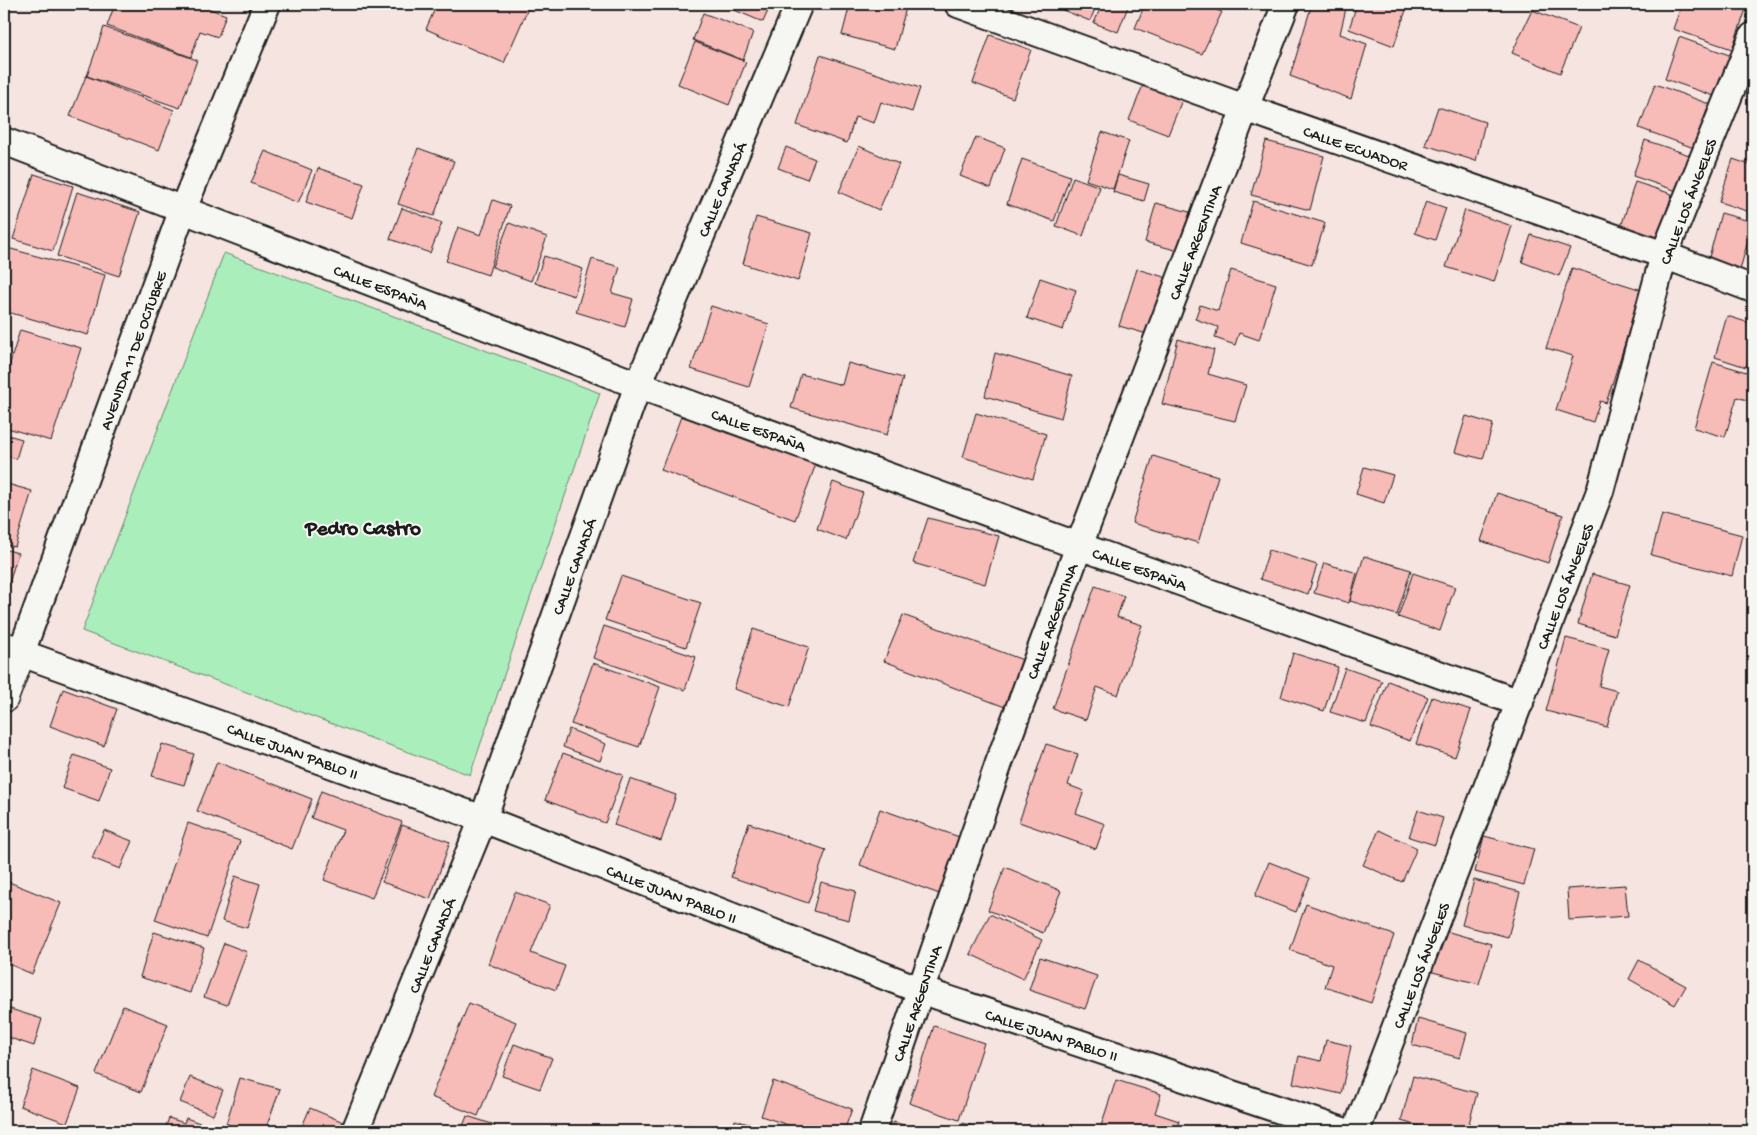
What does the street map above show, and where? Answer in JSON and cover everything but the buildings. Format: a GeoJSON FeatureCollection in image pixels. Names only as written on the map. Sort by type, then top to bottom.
{"type":"FeatureCollection","features":[{"type":"Feature","properties":{"kind":"street","name":"AVENIDA 11 DE OCTUBRE"},"geometry":{"type":"LineString","coordinates":[[4,698],[12,649],[183,209],[267,4]]}},
{"type":"Feature","properties":{"kind":"street","name":"CALLE CANADÁ"},"geometry":{"type":"LineString","coordinates":[[355,1131],[483,819],[638,385],[799,4]]}},
{"type":"Feature","properties":{"kind":"street","name":"CALLE ECUADOR"},"geometry":{"type":"LineString","coordinates":[[958,4],[1245,108],[1664,255],[1753,289]]}},
{"type":"Feature","properties":{"kind":"street","name":"CALLE ARGENTINA"},"geometry":{"type":"LineString","coordinates":[[872,1131],[1000,760],[1079,546],[1286,4]]}},
{"type":"Feature","properties":{"kind":"street","name":"CALLE LOS ÁNGELES"},"geometry":{"type":"LineString","coordinates":[[1356,1131],[1600,491],[1664,255],[1753,36]]}},
{"type":"Feature","properties":{"kind":"street","name":"CALLE ESPAÑA"},"geometry":{"type":"LineString","coordinates":[[4,141],[638,385],[1079,546],[1520,703]]}},
{"type":"Feature","properties":{"kind":"street","name":"CALLE JUAN PABLO II"},"geometry":{"type":"LineString","coordinates":[[12,649],[483,819],[920,990],[1343,1131]]}},
{"type":"Feature","properties":{"kind":"green space"},"geometry":{"type":"Polygon","coordinates":[[[224,253],[600,393],[470,775],[82,631],[224,253]]]}},
{"type":"Feature","properties":{"kind":"district","name":"Pedro Castro"},"geometry":{"type":"Point","coordinates":[363,527]}}]}
